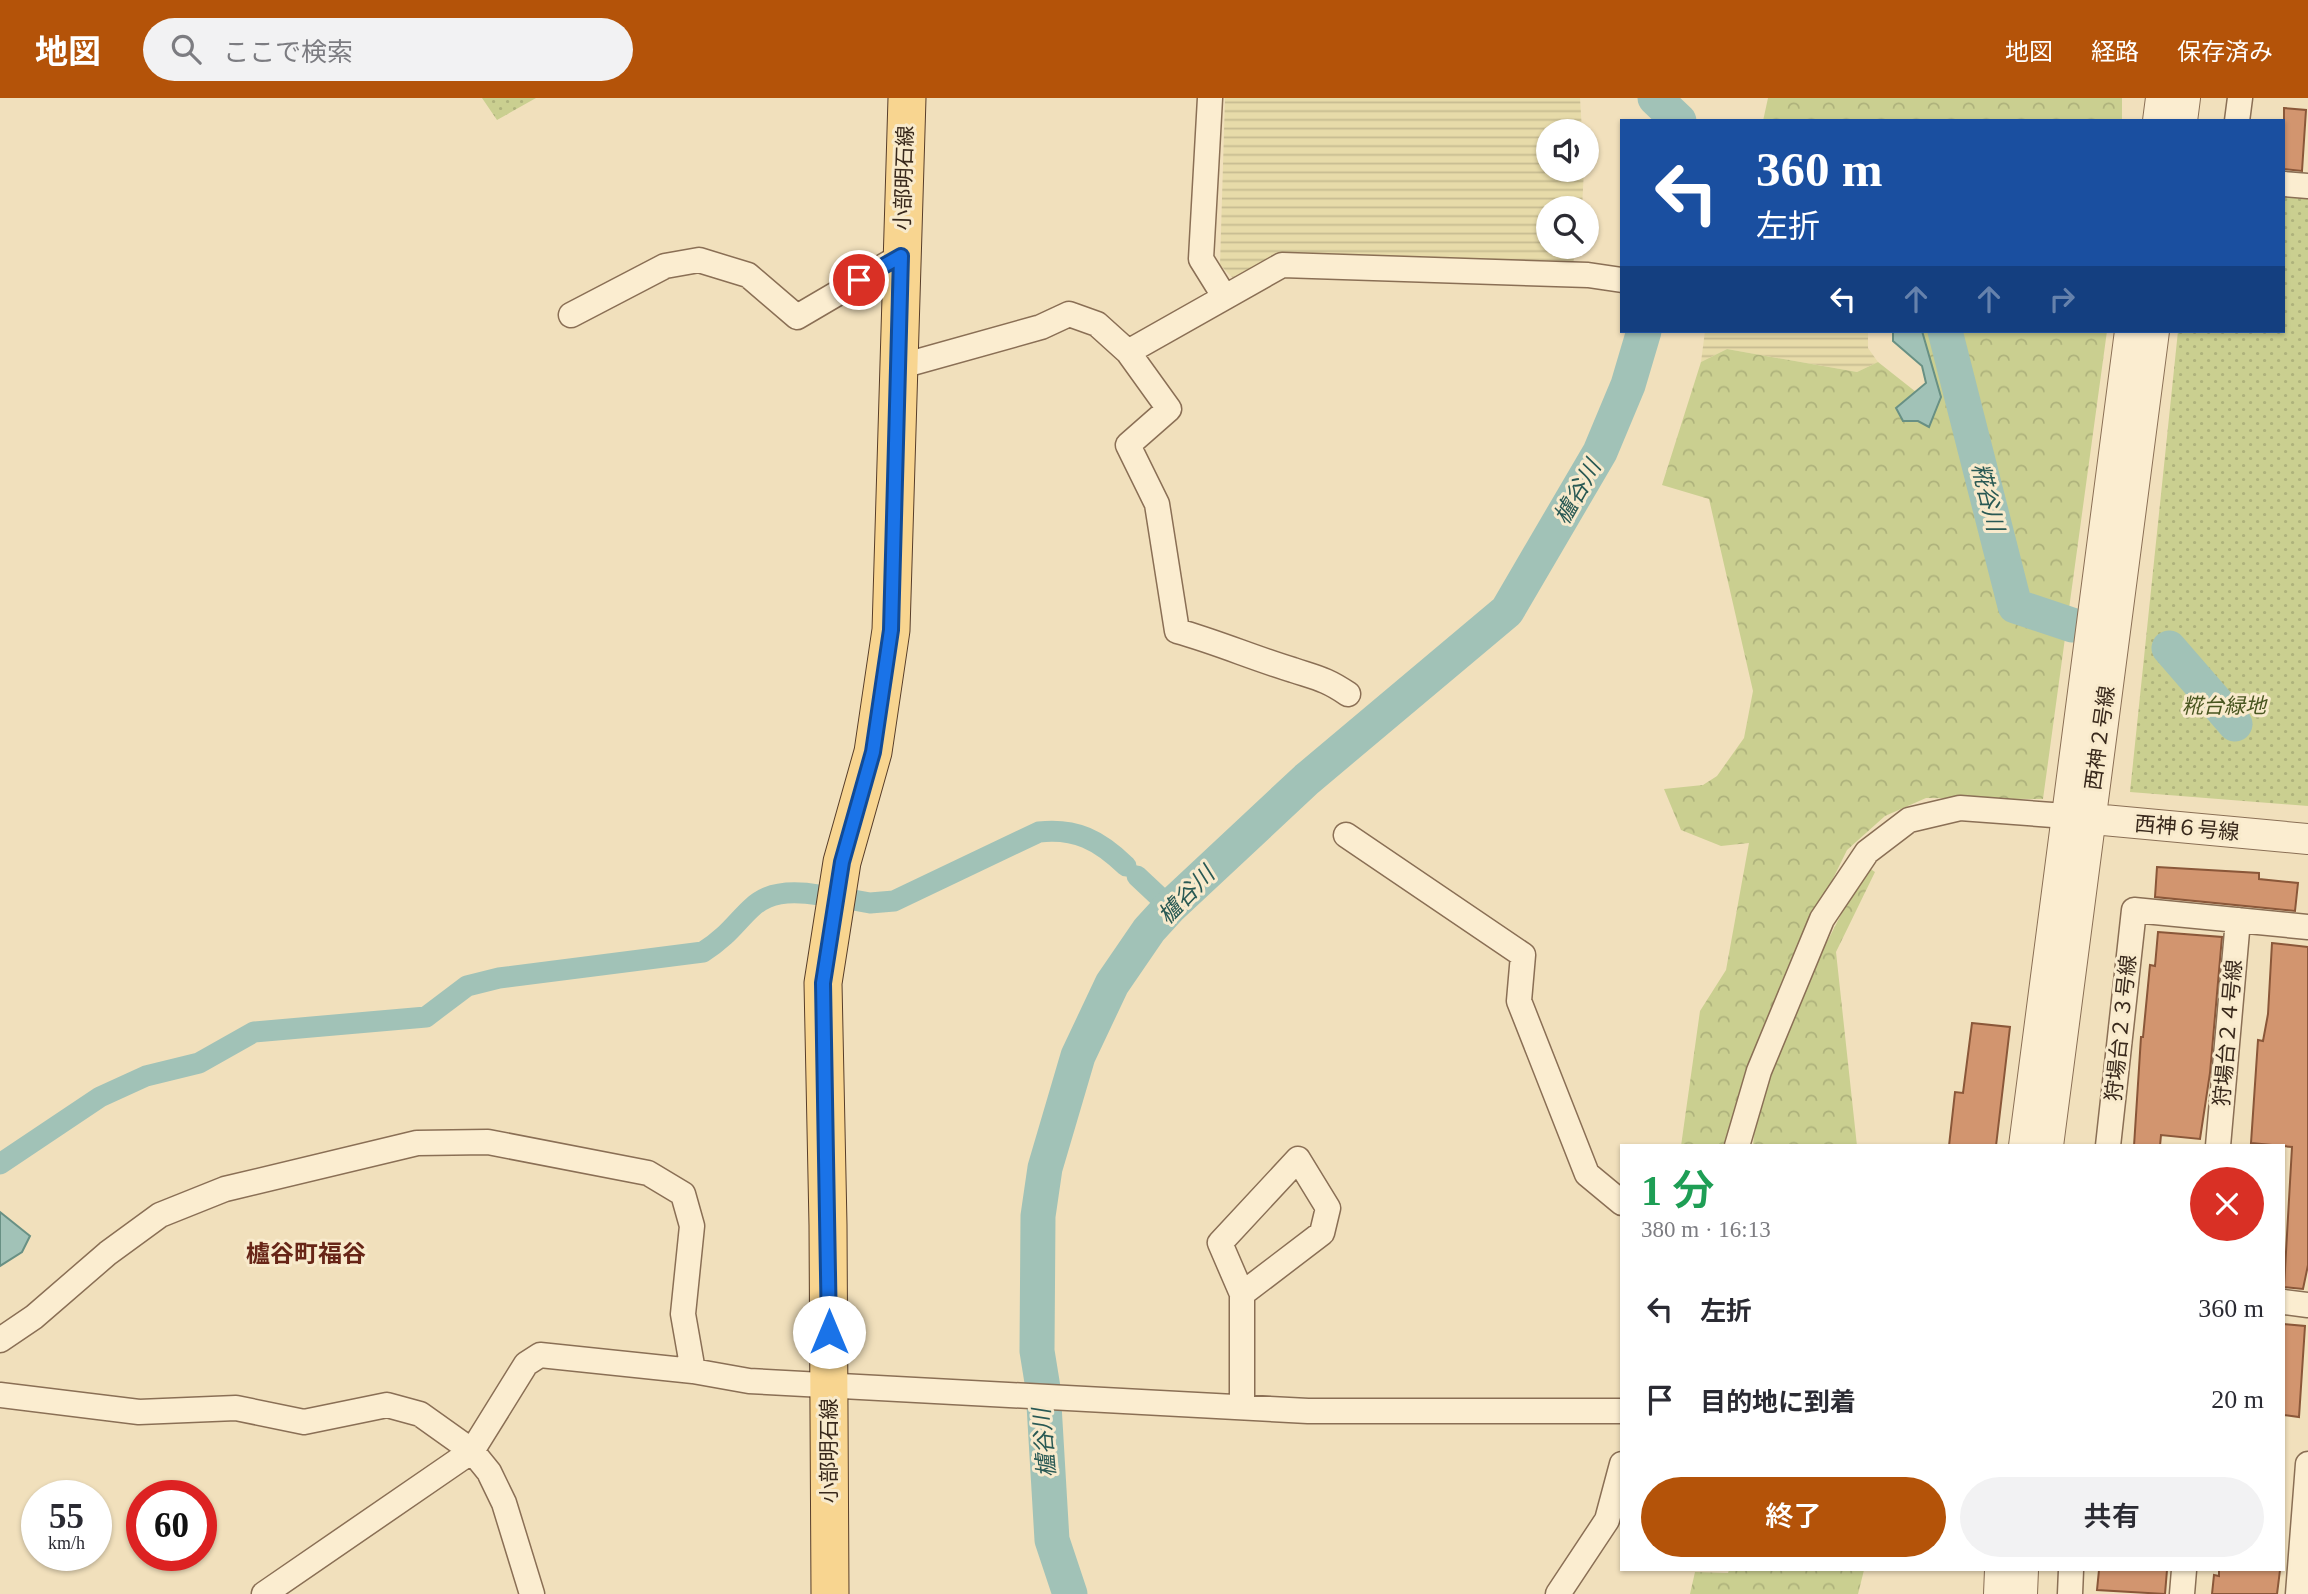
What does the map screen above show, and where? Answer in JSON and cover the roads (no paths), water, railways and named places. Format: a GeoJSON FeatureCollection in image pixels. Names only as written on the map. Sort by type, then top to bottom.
{"type":"FeatureCollection","features":[{"type":"Feature","properties":{"kind":"main road","name":"小部明石線"},"geometry":{"type":"LineString","coordinates":[[830,1594],[823,983],[842,862],[873,752],[891,630],[907,98]]}},
{"type":"Feature","properties":{"kind":"street"},"geometry":{"type":"LineString","coordinates":[[1210,98],[1201,259],[1224,296]]}},
{"type":"Feature","properties":{"kind":"street"},"geometry":{"type":"LineString","coordinates":[[2158,119],[2161,98]]}},
{"type":"Feature","properties":{"kind":"street"},"geometry":{"type":"LineString","coordinates":[[2182,119],[2185,98]]}},
{"type":"Feature","properties":{"kind":"street"},"geometry":{"type":"LineString","coordinates":[[2237,119],[2240,98]]}},
{"type":"Feature","properties":{"kind":"street"},"geometry":{"type":"LineString","coordinates":[[2285,184],[2308,186]]}},
{"type":"Feature","properties":{"kind":"street"},"geometry":{"type":"LineString","coordinates":[[571,315],[665,266],[699,260],[748,275],[797,317],[901,256]]}},
{"type":"Feature","properties":{"kind":"street"},"geometry":{"type":"LineString","coordinates":[[1128,352],[1171,331],[1224,296],[1282,265],[1588,275],[1620,280]]}},
{"type":"Feature","properties":{"kind":"street"},"geometry":{"type":"LineString","coordinates":[[898,367],[1041,327],[1069,314],[1097,324],[1128,352],[1169,409],[1128,445],[1157,504],[1177,631],[1224,643],[1294,671],[1322,677],[1348,694]]}},
{"type":"Feature","properties":{"kind":"street","name":"西神２号線"},"geometry":{"type":"LineString","coordinates":[[2048,1144],[2077,817],[2130,333]]}},
{"type":"Feature","properties":{"kind":"street","name":"西神２号線"},"geometry":{"type":"LineString","coordinates":[[2024,1144],[2154,333]]}},
{"type":"Feature","properties":{"kind":"street"},"geometry":{"type":"LineString","coordinates":[[1738,1144],[1759,1072],[1822,919],[1867,852],[1909,820],[1961,808],[2077,817]]}},
{"type":"Feature","properties":{"kind":"street","name":"西神６号線"},"geometry":{"type":"LineString","coordinates":[[2077,817],[2308,839]]}},
{"type":"Feature","properties":{"kind":"street"},"geometry":{"type":"LineString","coordinates":[[1346,835],[1523,955],[1519,1001],[1587,1174],[1620,1201]]}},
{"type":"Feature","properties":{"kind":"street","name":"狩場台２３号線"},"geometry":{"type":"LineString","coordinates":[[2108,1144],[2134,910],[2238,920]]}},
{"type":"Feature","properties":{"kind":"street"},"geometry":{"type":"LineString","coordinates":[[2238,920],[2308,927]]}},
{"type":"Feature","properties":{"kind":"street","name":"狩場台２４号線"},"geometry":{"type":"LineString","coordinates":[[2218,1144],[2238,920]]}},
{"type":"Feature","properties":{"kind":"street"},"geometry":{"type":"LineString","coordinates":[[0,1340],[34,1317],[108,1253],[160,1215],[225,1189],[338,1160],[417,1143],[488,1142],[648,1173],[682,1194],[692,1226],[683,1314],[693,1371]]}},
{"type":"Feature","properties":{"kind":"street"},"geometry":{"type":"LineString","coordinates":[[1242,1294],[1322,1233],[1328,1208],[1298,1159],[1220,1243],[1242,1294],[1242,1407]]}},
{"type":"Feature","properties":{"kind":"street"},"geometry":{"type":"LineString","coordinates":[[2285,1302],[2308,1305]]}},
{"type":"Feature","properties":{"kind":"street"},"geometry":{"type":"LineString","coordinates":[[264,1594],[472,1451],[526,1364],[540,1355],[693,1371],[750,1381],[1308,1411],[1620,1411]]}},
{"type":"Feature","properties":{"kind":"street"},"geometry":{"type":"LineString","coordinates":[[0,1395],[139,1412],[236,1408],[304,1422],[387,1405],[420,1414],[472,1451],[489,1472],[504,1503],[532,1594]]}},
{"type":"Feature","properties":{"kind":"street"},"geometry":{"type":"LineString","coordinates":[[2298,1594],[2304,1564],[2308,1464]]}},
{"type":"Feature","properties":{"kind":"street"},"geometry":{"type":"LineString","coordinates":[[1558,1594],[1608,1520],[1620,1472]]}},
{"type":"Feature","properties":{"kind":"street"},"geometry":{"type":"LineString","coordinates":[[1999,1594],[2000,1571]]}},
{"type":"Feature","properties":{"kind":"street"},"geometry":{"type":"LineString","coordinates":[[2022,1594],[2023,1571]]}},
{"type":"Feature","properties":{"kind":"street"},"geometry":{"type":"LineString","coordinates":[[2070,1594],[2071,1571]]}},
{"type":"Feature","properties":{"kind":"street"},"geometry":{"type":"LineString","coordinates":[[2182,1594],[2184,1571]]}},
{"type":"Feature","properties":{"kind":"water"},"geometry":{"type":"Polygon","coordinates":[[[1893,333],[1923,333],[1941,397],[1929,427],[1918,421],[1903,421],[1896,408],[1926,383],[1922,366],[1893,341],[1893,333]]]}},
{"type":"Feature","properties":{"kind":"water"},"geometry":{"type":"Polygon","coordinates":[[[0,1212],[30,1236],[22,1252],[0,1266],[0,1212]]]}},
{"type":"Feature","properties":{"kind":"waterway","name":"糀谷川"},"geometry":{"type":"LineString","coordinates":[[1655,98],[1677,119]]}},
{"type":"Feature","properties":{"kind":"waterway","name":"櫨谷川"},"geometry":{"type":"LineString","coordinates":[[1070,1594],[1052,1540],[1043,1388],[1037,1351],[1038,1216],[1045,1168],[1078,1056],[1112,984],[1149,930],[1170,907],[1307,779],[1507,611],[1600,452],[1628,385],[1643,333]]}},
{"type":"Feature","properties":{"kind":"waterway","name":"糀谷川"},"geometry":{"type":"LineString","coordinates":[[1946,333],[2015,606],[2072,625]]}},
{"type":"Feature","properties":{"kind":"waterway","name":"糀谷川"},"geometry":{"type":"LineString","coordinates":[[2169,648],[2235,724]]}},
{"type":"Feature","properties":{"kind":"waterway"},"geometry":{"type":"LineString","coordinates":[[848,899],[870,903],[894,901],[1039,832],[1076,834],[1106,849],[1126,866]]}},
{"type":"Feature","properties":{"kind":"waterway"},"geometry":{"type":"LineString","coordinates":[[1137,876],[1170,907]]}},
{"type":"Feature","properties":{"kind":"waterway"},"geometry":{"type":"LineString","coordinates":[[0,1164],[100,1097],[146,1076],[199,1063],[254,1032],[426,1017],[467,986],[499,978],[703,952],[763,900],[777,894],[819,895]]}},
{"type":"Feature","properties":{"kind":"district","name":"櫨谷町福谷"},"geometry":{"type":"Point","coordinates":[306,1254]}},
{"type":"Feature","properties":{"kind":"park label","name":"糀台緑地"},"geometry":{"type":"Point","coordinates":[2224,706]}}]}
